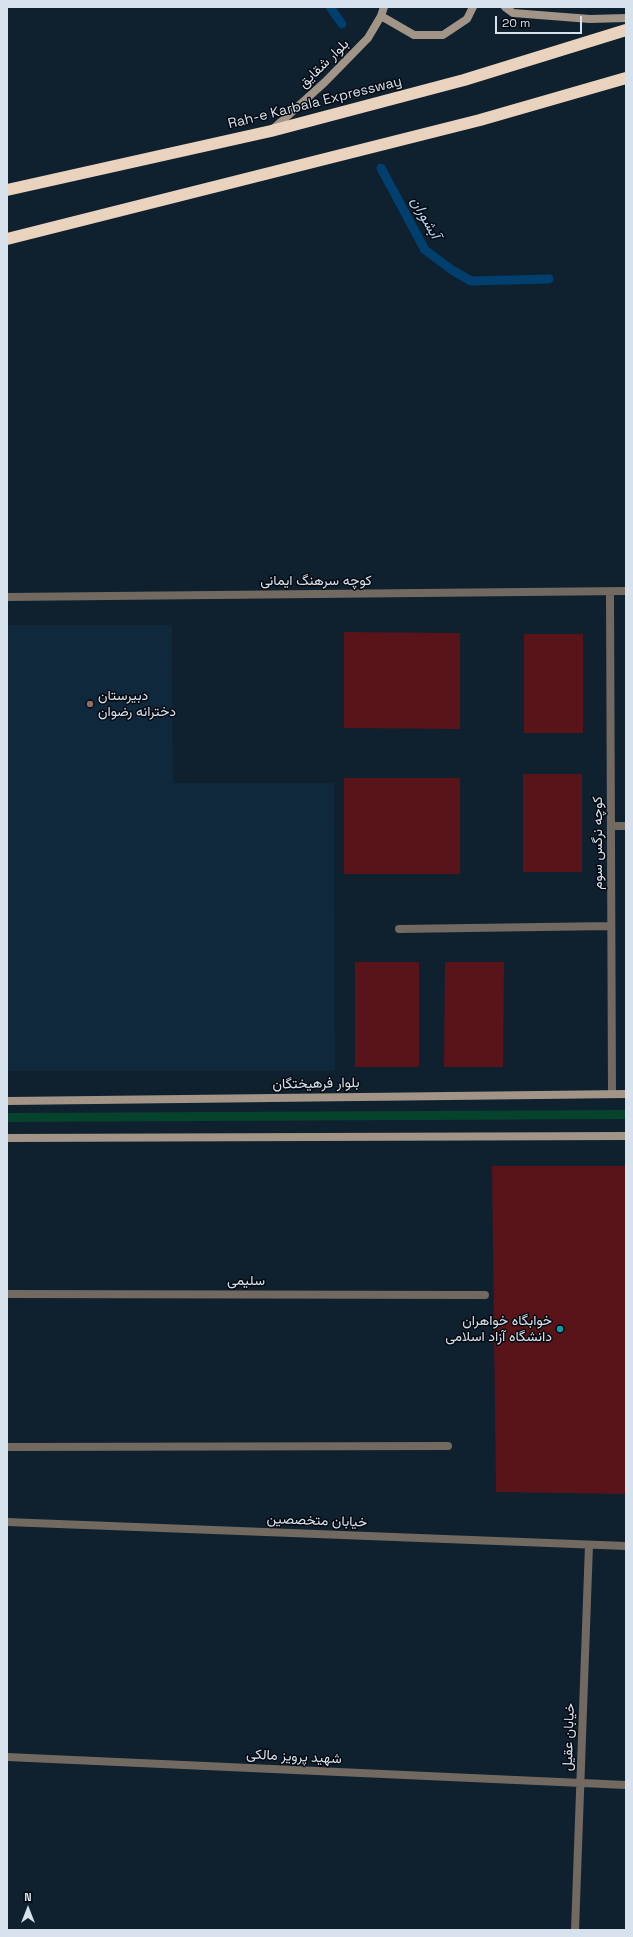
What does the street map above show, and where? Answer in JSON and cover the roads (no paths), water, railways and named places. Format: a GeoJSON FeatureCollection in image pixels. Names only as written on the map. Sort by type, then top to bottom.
{"type":"FeatureCollection","features":[{"type":"Feature","properties":{"kind":"highway","name":"Rah-e Karbala Expressway"},"geometry":{"type":"LineString","coordinates":[[7,190],[271,132],[464,80],[626,30]]}},
{"type":"Feature","properties":{"kind":"highway"},"geometry":{"type":"LineString","coordinates":[[7,239],[480,120],[626,78]]}},
{"type":"Feature","properties":{"kind":"main road","name":"بلوار شقایق"},"geometry":{"type":"LineString","coordinates":[[271,132],[325,82],[368,38],[381,16],[384,7]]}},
{"type":"Feature","properties":{"kind":"main road"},"geometry":{"type":"LineString","coordinates":[[381,16],[414,35],[443,35],[467,19],[473,7]]}},
{"type":"Feature","properties":{"kind":"main road"},"geometry":{"type":"LineString","coordinates":[[505,7],[513,12],[544,15],[590,19],[626,18]]}},
{"type":"Feature","properties":{"kind":"main road","name":"بلوار فرهیختگان"},"geometry":{"type":"LineString","coordinates":[[7,1101],[626,1094]]}},
{"type":"Feature","properties":{"kind":"main road"},"geometry":{"type":"LineString","coordinates":[[7,1138],[626,1136]]}},
{"type":"Feature","properties":{"kind":"street","name":"کوچه سرهنگ ایمانی"},"geometry":{"type":"LineString","coordinates":[[7,597],[626,591]]}},
{"type":"Feature","properties":{"kind":"street","name":"کوچه نرگس سوم"},"geometry":{"type":"LineString","coordinates":[[610,592],[612,1094]]}},
{"type":"Feature","properties":{"kind":"street"},"geometry":{"type":"LineString","coordinates":[[611,826],[626,826]]}},
{"type":"Feature","properties":{"kind":"street"},"geometry":{"type":"LineString","coordinates":[[399,929],[611,926]]}},
{"type":"Feature","properties":{"kind":"street","name":"سلیمی"},"geometry":{"type":"LineString","coordinates":[[7,1294],[485,1295]]}},
{"type":"Feature","properties":{"kind":"street"},"geometry":{"type":"LineString","coordinates":[[7,1447],[448,1446]]}},
{"type":"Feature","properties":{"kind":"street","name":"خیابان متخصصین"},"geometry":{"type":"LineString","coordinates":[[7,1522],[626,1546]]}},
{"type":"Feature","properties":{"kind":"street","name":"خیابان عقیل"},"geometry":{"type":"LineString","coordinates":[[575,1930],[589,1545]]}},
{"type":"Feature","properties":{"kind":"street","name":"شهید پرویز مالکی"},"geometry":{"type":"LineString","coordinates":[[7,1757],[626,1785]]}},
{"type":"Feature","properties":{"kind":"waterway","name":"آبشوران"},"geometry":{"type":"LineString","coordinates":[[330,7],[342,24]]}},
{"type":"Feature","properties":{"kind":"waterway","name":"آبشوران"},"geometry":{"type":"LineString","coordinates":[[381,168],[425,250],[452,270],[471,281],[549,279]]}},
{"type":"Feature","properties":{"kind":"place","name":"دبیرستان دخترانه رضوان"},"geometry":{"type":"Point","coordinates":[90,704]}},
{"type":"Feature","properties":{"kind":"place","name":"خوابگاه خواهران دانشگاه آزاد اسلامی"},"geometry":{"type":"Point","coordinates":[560,1329]}}]}
